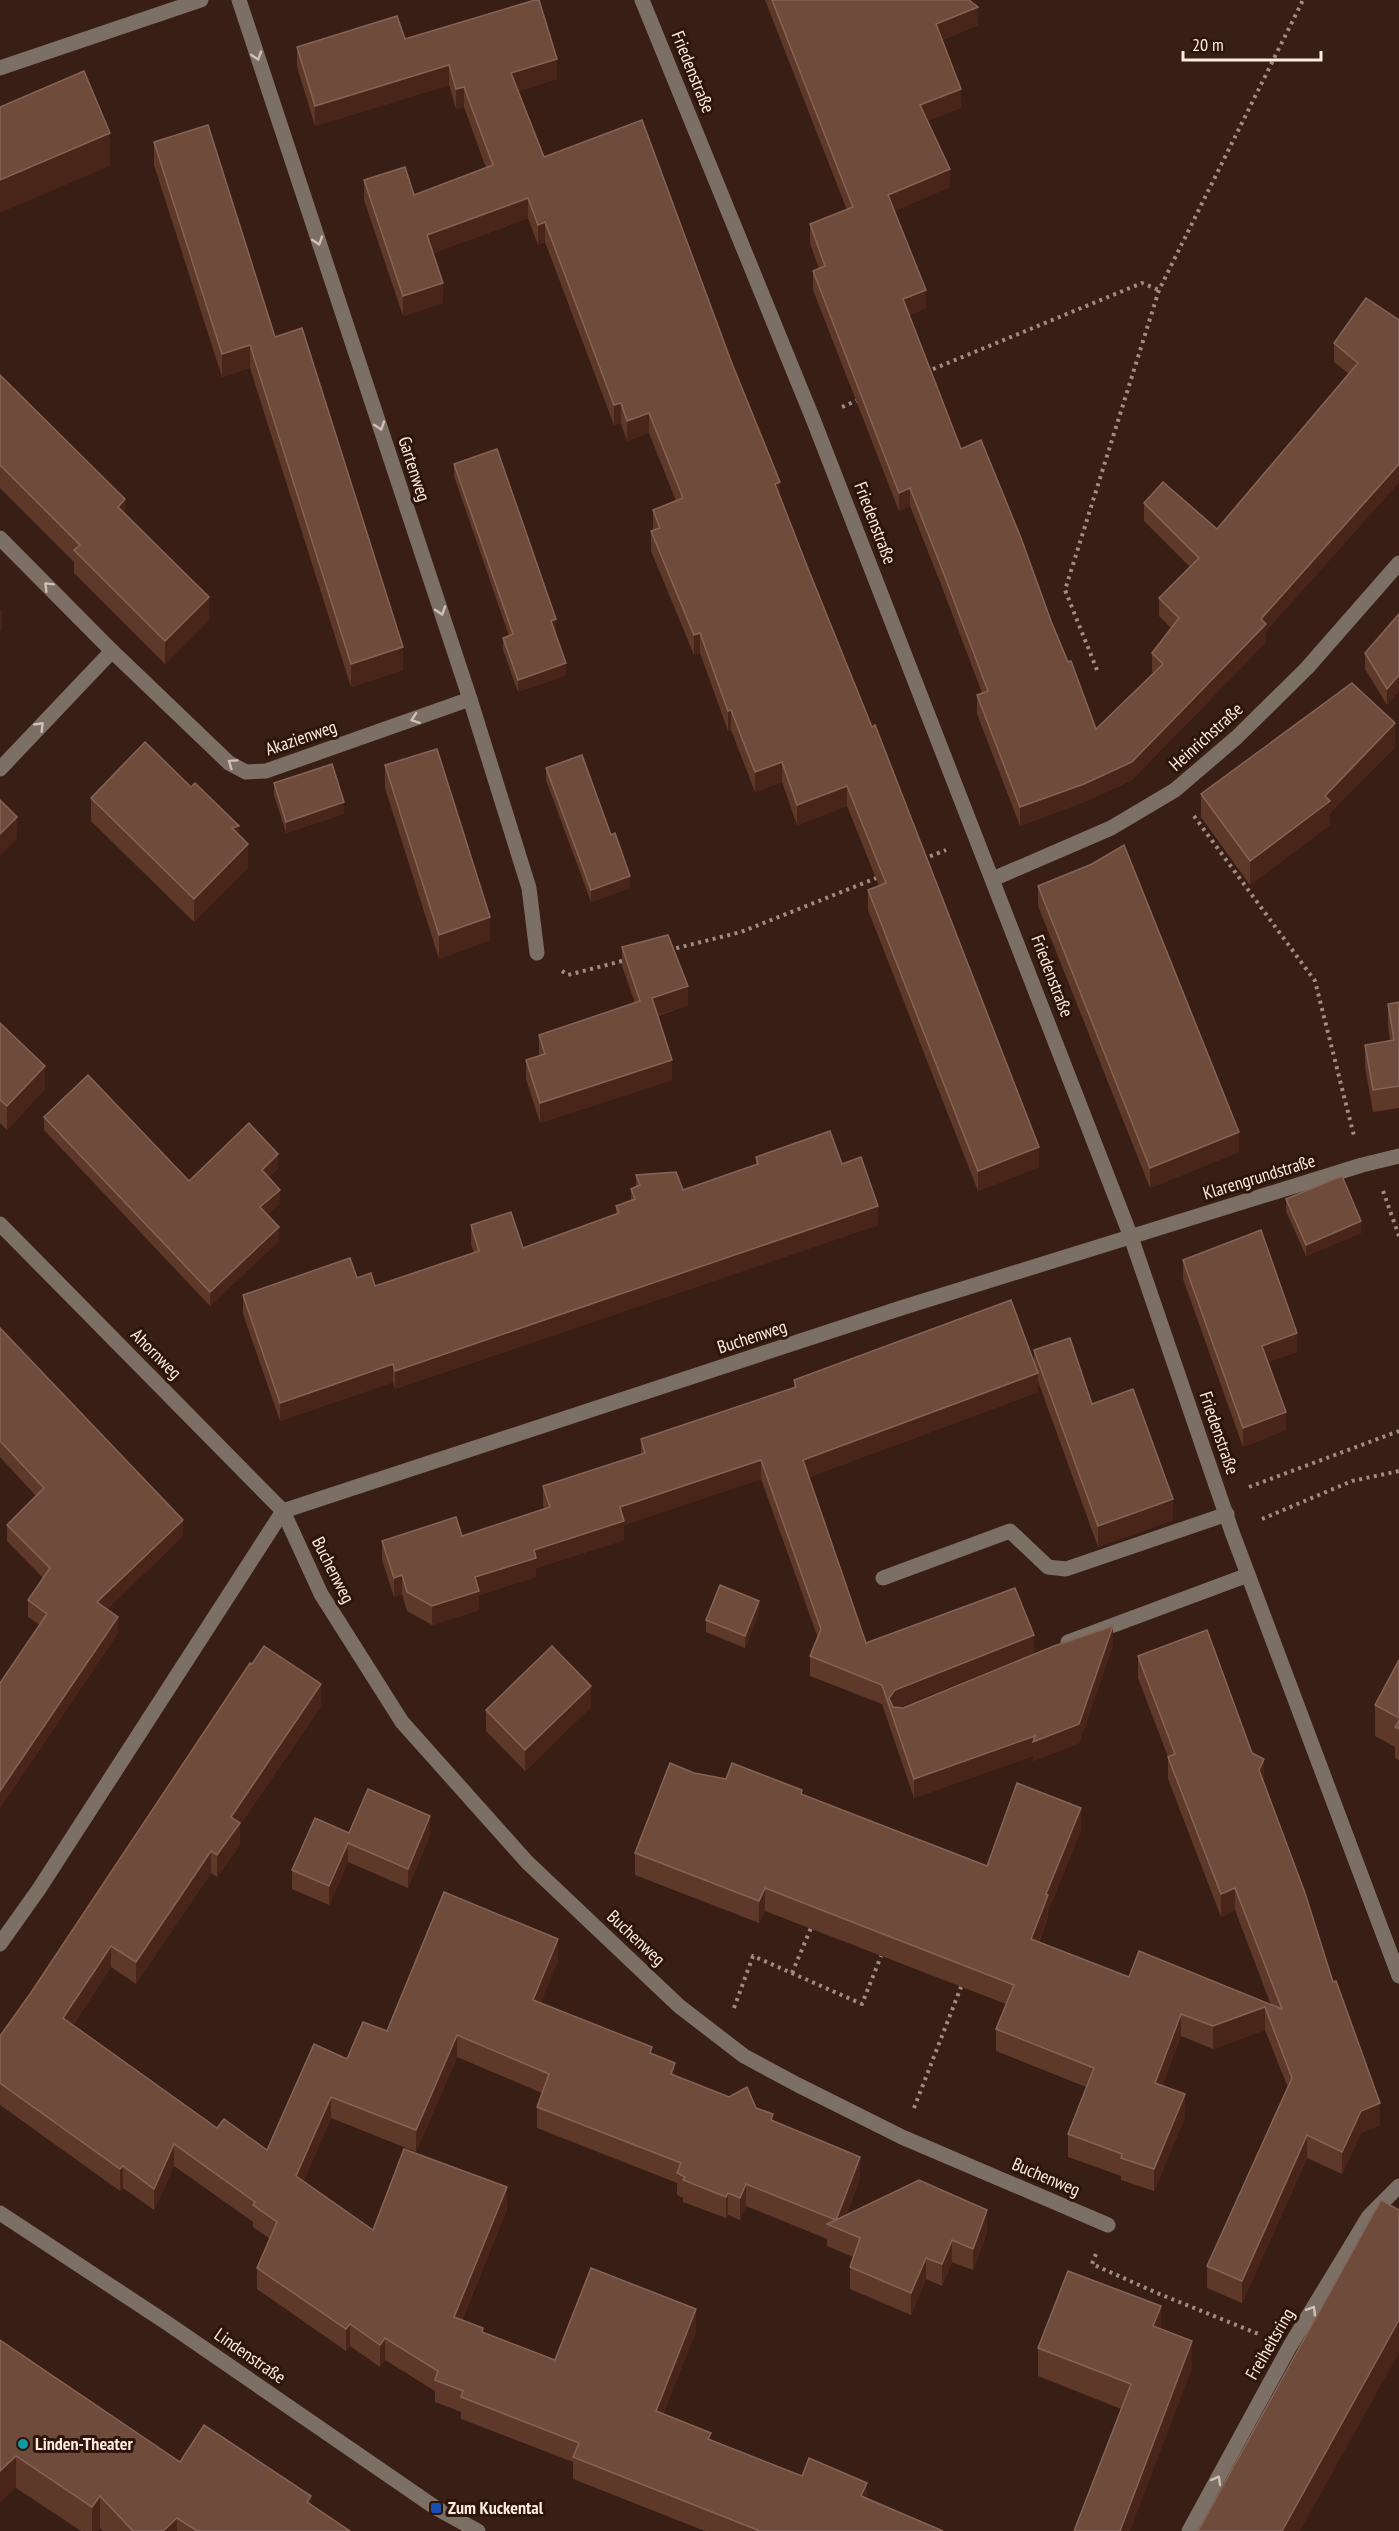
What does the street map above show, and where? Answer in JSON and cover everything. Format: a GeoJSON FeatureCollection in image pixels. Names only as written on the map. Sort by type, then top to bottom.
{"type":"FeatureCollection","features":[{"type":"Feature","properties":{"kind":"street"},"geometry":{"type":"LineString","coordinates":[[0,68],[201,0]]}},
{"type":"Feature","properties":{"kind":"street","name":"Gartenweg"},"geometry":{"type":"LineString","coordinates":[[239,0],[470,699],[529,888],[537,953]]}},
{"type":"Feature","properties":{"kind":"street","name":"Friedenstraße"},"geometry":{"type":"LineString","coordinates":[[642,0],[813,419],[1131,1237],[1232,1532],[1399,1976]]}},
{"type":"Feature","properties":{"kind":"street","name":"Akazienweg"},"geometry":{"type":"LineString","coordinates":[[0,538],[112,651],[229,763],[246,772],[266,771],[470,699]]}},
{"type":"Feature","properties":{"kind":"street","name":"Heinrichstraße"},"geometry":{"type":"LineString","coordinates":[[993,879],[1111,828],[1175,790],[1237,737],[1307,668],[1399,563]]}},
{"type":"Feature","properties":{"kind":"street"},"geometry":{"type":"LineString","coordinates":[[0,769],[112,651]]}},
{"type":"Feature","properties":{"kind":"street","name":"Klarengrundstraße"},"geometry":{"type":"LineString","coordinates":[[1131,1237],[1399,1156]]}},
{"type":"Feature","properties":{"kind":"street","name":"Ahornweg"},"geometry":{"type":"LineString","coordinates":[[0,1224],[283,1510]]}},
{"type":"Feature","properties":{"kind":"street","name":"Buchenweg"},"geometry":{"type":"LineString","coordinates":[[1108,2225],[902,2137],[744,2056],[679,2006],[527,1862],[402,1722],[321,1594],[283,1510],[901,1308],[1131,1237]]}},
{"type":"Feature","properties":{"kind":"street"},"geometry":{"type":"LineString","coordinates":[[0,1944],[39,1889],[283,1510]]}},
{"type":"Feature","properties":{"kind":"street"},"geometry":{"type":"LineString","coordinates":[[884,1578],[1011,1531],[1048,1567],[1066,1569],[1227,1514]]}},
{"type":"Feature","properties":{"kind":"street"},"geometry":{"type":"LineString","coordinates":[[1059,1648],[1066,1642],[1248,1575]]}},
{"type":"Feature","properties":{"kind":"street","name":"Freiheitsring"},"geometry":{"type":"LineString","coordinates":[[1189,2531],[1290,2346],[1369,2216],[1399,2186]]}},
{"type":"Feature","properties":{"kind":"street","name":"Lindenstraße"},"geometry":{"type":"LineString","coordinates":[[0,2213],[167,2323],[436,2508],[478,2531]]}},
{"type":"Feature","properties":{"kind":"path"},"geometry":{"type":"LineString","coordinates":[[1097,670],[1065,590],[1159,290],[1303,0]]}},
{"type":"Feature","properties":{"kind":"path"},"geometry":{"type":"LineString","coordinates":[[916,376],[1142,283],[1159,290]]}},
{"type":"Feature","properties":{"kind":"path"},"geometry":{"type":"LineString","coordinates":[[1175,790],[1315,981],[1367,1164],[1399,1236]]}},
{"type":"Feature","properties":{"kind":"path"},"geometry":{"type":"LineString","coordinates":[[913,863],[977,838]]}},
{"type":"Feature","properties":{"kind":"path"},"geometry":{"type":"LineString","coordinates":[[660,952],[741,932],[881,876]]}},
{"type":"Feature","properties":{"kind":"path"},"geometry":{"type":"LineString","coordinates":[[537,953],[568,975],[637,958]]}},
{"type":"Feature","properties":{"kind":"path"},"geometry":{"type":"LineString","coordinates":[[1220,1498],[1399,1431]]}},
{"type":"Feature","properties":{"kind":"path"},"geometry":{"type":"LineString","coordinates":[[1232,1532],[1352,1482],[1399,1471]]}},
{"type":"Feature","properties":{"kind":"path"},"geometry":{"type":"LineString","coordinates":[[792,1973],[811,1928]]}},
{"type":"Feature","properties":{"kind":"path"},"geometry":{"type":"LineString","coordinates":[[722,2039],[753,1956],[862,2004],[881,1956]]}},
{"type":"Feature","properties":{"kind":"path"},"geometry":{"type":"LineString","coordinates":[[902,2137],[961,1986]]}},
{"type":"Feature","properties":{"kind":"path"},"geometry":{"type":"LineString","coordinates":[[1108,2225],[1092,2264],[1157,2293],[1290,2346]]}},
{"type":"Feature","properties":{"kind":"building"},"geometry":{"type":"Polygon","coordinates":[[[539,0],[557,59],[511,73],[544,157],[642,120],[731,361],[780,482],[775,484],[872,727],[875,725],[1039,1147],[978,1171],[868,890],[886,883],[847,786],[797,805],[782,762],[755,772],[731,710],[728,711],[700,633],[694,635],[651,531],[660,528],[653,510],[683,498],[649,413],[627,421],[621,403],[614,405],[545,222],[538,225],[528,198],[427,235],[443,283],[403,296],[364,180],[405,167],[414,195],[493,165],[464,87],[456,89],[449,65],[315,106],[297,47],[397,16],[405,39],[539,0]]]}},
{"type":"Feature","properties":{"kind":"building"},"geometry":{"type":"Polygon","coordinates":[[[772,0],[969,0],[978,7],[936,24],[961,89],[920,105],[950,169],[888,195],[926,290],[903,299],[961,449],[981,440],[1021,538],[1051,621],[1068,662],[1071,661],[1096,729],[1163,664],[1152,653],[1179,618],[1159,598],[1199,558],[1144,503],[1163,482],[1217,529],[1358,363],[1334,343],[1366,298],[1399,320],[1399,464],[1261,619],[1266,624],[1132,762],[1084,784],[1020,807],[977,695],[988,691],[942,569],[910,488],[899,493],[813,271],[825,266],[810,224],[853,207],[772,0]]]}},
{"type":"Feature","properties":{"kind":"building"},"geometry":{"type":"Polygon","coordinates":[[[84,71],[110,133],[0,180],[0,107],[84,71]]]}},
{"type":"Feature","properties":{"kind":"building"},"geometry":{"type":"Polygon","coordinates":[[[208,125],[275,337],[302,328],[403,647],[351,664],[250,345],[222,354],[154,142],[208,125]]]}},
{"type":"Feature","properties":{"kind":"building"},"geometry":{"type":"Polygon","coordinates":[[[0,375],[125,499],[118,507],[209,597],[165,641],[74,550],[80,545],[0,465],[0,375]]]}},
{"type":"Feature","properties":{"kind":"building"},"geometry":{"type":"Polygon","coordinates":[[[497,449],[556,619],[551,621],[566,663],[518,680],[503,638],[513,634],[454,464],[497,449]]]}},
{"type":"Feature","properties":{"kind":"building"},"geometry":{"type":"Polygon","coordinates":[[[1399,614],[1399,675],[1387,689],[1365,653],[1399,614]]]}},
{"type":"Feature","properties":{"kind":"building"},"geometry":{"type":"Polygon","coordinates":[[[1352,683],[1395,723],[1325,796],[1330,801],[1250,861],[1201,794],[1352,683]]]}},
{"type":"Feature","properties":{"kind":"building"},"geometry":{"type":"Polygon","coordinates":[[[145,742],[191,787],[195,783],[239,826],[232,828],[248,844],[194,899],[91,798],[145,742]]]}},
{"type":"Feature","properties":{"kind":"building"},"geometry":{"type":"Polygon","coordinates":[[[437,749],[490,917],[439,935],[385,765],[437,749]]]}},
{"type":"Feature","properties":{"kind":"building"},"geometry":{"type":"Polygon","coordinates":[[[582,755],[611,835],[615,833],[630,876],[591,890],[546,768],[582,755]]]}},
{"type":"Feature","properties":{"kind":"building"},"geometry":{"type":"Polygon","coordinates":[[[332,764],[344,802],[286,822],[274,783],[332,764]]]}},
{"type":"Feature","properties":{"kind":"building"},"geometry":{"type":"Polygon","coordinates":[[[0,800],[17,817],[0,834],[0,800]]]}},
{"type":"Feature","properties":{"kind":"building"},"geometry":{"type":"Polygon","coordinates":[[[1124,845],[1239,1132],[1150,1168],[1038,886],[1092,864],[1124,845]]]}},
{"type":"Feature","properties":{"kind":"building"},"geometry":{"type":"Polygon","coordinates":[[[668,935],[688,986],[652,998],[672,1060],[540,1103],[526,1060],[545,1054],[539,1035],[640,1001],[622,947],[668,935]]]}},
{"type":"Feature","properties":{"kind":"building"},"geometry":{"type":"Polygon","coordinates":[[[1399,1002],[1399,1086],[1373,1090],[1365,1045],[1394,1040],[1388,1004],[1399,1002]]]}},
{"type":"Feature","properties":{"kind":"building"},"geometry":{"type":"Polygon","coordinates":[[[0,1023],[45,1066],[7,1106],[0,1100],[0,1023]]]}},
{"type":"Feature","properties":{"kind":"building"},"geometry":{"type":"Polygon","coordinates":[[[88,1075],[189,1181],[249,1123],[278,1154],[262,1170],[280,1190],[260,1207],[279,1227],[210,1292],[44,1117],[88,1075]]]}},
{"type":"Feature","properties":{"kind":"building"},"geometry":{"type":"Polygon","coordinates":[[[830,1131],[842,1164],[861,1157],[878,1206],[395,1371],[393,1364],[280,1403],[243,1295],[350,1258],[357,1278],[371,1273],[375,1286],[479,1251],[471,1225],[511,1212],[523,1248],[619,1213],[616,1206],[635,1199],[631,1189],[640,1185],[636,1175],[676,1172],[683,1190],[758,1164],[756,1157],[830,1131]]]}},
{"type":"Feature","properties":{"kind":"building"},"geometry":{"type":"Polygon","coordinates":[[[1342,1176],[1361,1221],[1306,1245],[1286,1199],[1342,1176]]]}},
{"type":"Feature","properties":{"kind":"building"},"geometry":{"type":"Polygon","coordinates":[[[1261,1230],[1297,1333],[1262,1346],[1286,1412],[1243,1428],[1183,1260],[1261,1230]]]}},
{"type":"Feature","properties":{"kind":"building"},"geometry":{"type":"Polygon","coordinates":[[[1011,1300],[1038,1373],[803,1460],[866,1643],[1015,1588],[1034,1635],[895,1690],[889,1698],[893,1707],[903,1708],[1054,1646],[1113,1626],[1079,1724],[1033,1742],[1035,1736],[914,1779],[882,1685],[810,1656],[821,1629],[761,1460],[620,1507],[624,1521],[534,1550],[536,1558],[475,1577],[479,1591],[432,1606],[407,1592],[402,1575],[394,1578],[382,1541],[456,1517],[462,1536],[550,1507],[543,1486],[645,1453],[641,1439],[796,1387],[794,1380],[1011,1300]]]}},
{"type":"Feature","properties":{"kind":"building"},"geometry":{"type":"Polygon","coordinates":[[[0,1328],[183,1520],[97,1602],[118,1617],[0,1791],[0,1683],[47,1614],[28,1600],[50,1568],[7,1525],[44,1488],[0,1441],[0,1328]]]}},
{"type":"Feature","properties":{"kind":"building"},"geometry":{"type":"Polygon","coordinates":[[[1070,1338],[1092,1404],[1133,1389],[1173,1499],[1098,1526],[1034,1350],[1070,1338]]]}},
{"type":"Feature","properties":{"kind":"building"},"geometry":{"type":"Polygon","coordinates":[[[720,1585],[759,1601],[745,1636],[706,1620],[720,1585]]]}},
{"type":"Feature","properties":{"kind":"building"},"geometry":{"type":"Polygon","coordinates":[[[1207,1630],[1252,1753],[1264,1759],[1259,1770],[1305,1893],[1333,1982],[1336,1981],[1380,2103],[1361,2111],[1342,2152],[1307,2135],[1242,2281],[1207,2266],[1292,2078],[1265,2007],[1213,2026],[1181,2014],[1155,2083],[1185,2094],[1154,2169],[1121,2158],[1122,2154],[1068,2134],[1094,2068],[996,2029],[1014,1985],[765,1888],[759,1901],[635,1853],[670,1763],[694,1773],[726,1779],[732,1763],[802,1790],[801,1794],[987,1866],[1017,1783],[1081,1808],[1046,1894],[1048,1895],[1031,1939],[1129,1977],[1139,1951],[1282,2009],[1235,1888],[1221,1894],[1168,1757],[1175,1754],[1138,1656],[1207,1630]]]}},
{"type":"Feature","properties":{"kind":"building"},"geometry":{"type":"Polygon","coordinates":[[[264,1646],[321,1684],[231,1817],[240,1823],[217,1855],[211,1851],[136,1962],[111,1946],[63,2018],[217,2128],[224,2119],[267,2150],[314,2044],[347,2059],[363,2022],[387,2031],[444,1892],[558,1939],[533,2000],[652,2047],[650,2053],[675,2063],[671,2074],[729,2097],[747,2087],[756,2108],[773,2114],[771,2120],[860,2157],[836,2220],[746,2184],[740,2198],[728,2193],[726,2197],[683,2180],[685,2177],[677,2173],[681,2163],[537,2107],[549,2074],[457,2035],[416,2130],[331,2097],[296,2176],[373,2230],[404,2149],[507,2187],[454,2317],[483,2328],[482,2332],[555,2360],[591,2268],[696,2309],[656,2411],[711,2433],[708,2439],[802,2476],[809,2458],[867,2483],[861,2496],[943,2531],[760,2531],[573,2457],[579,2443],[461,2397],[463,2391],[435,2380],[438,2371],[385,2338],[380,2345],[350,2324],[346,2329],[257,2268],[277,2222],[253,2205],[255,2202],[174,2144],[154,2189],[123,2166],[120,2169],[0,2083],[0,2036],[250,1663],[252,1664],[264,1646]]]}},
{"type":"Feature","properties":{"kind":"building"},"geometry":{"type":"Polygon","coordinates":[[[552,1646],[591,1686],[525,1750],[486,1710],[552,1646]]]}},
{"type":"Feature","properties":{"kind":"building"},"geometry":{"type":"Polygon","coordinates":[[[1399,1660],[1399,1718],[1375,1705],[1399,1660]]]}},
{"type":"Feature","properties":{"kind":"building"},"geometry":{"type":"Polygon","coordinates":[[[368,1789],[430,1816],[408,1869],[348,1843],[329,1886],[292,1870],[315,1818],[349,1833],[368,1789]]]}},
{"type":"Feature","properties":{"kind":"building"},"geometry":{"type":"Polygon","coordinates":[[[919,2180],[987,2210],[973,2249],[952,2240],[942,2264],[926,2258],[911,2293],[850,2267],[860,2238],[827,2224],[919,2180]]]}},
{"type":"Feature","properties":{"kind":"building"},"geometry":{"type":"Polygon","coordinates":[[[1381,2200],[1399,2210],[1399,2320],[1282,2531],[1198,2531],[1381,2200]]]}},
{"type":"Feature","properties":{"kind":"building"},"geometry":{"type":"Polygon","coordinates":[[[1068,2271],[1161,2306],[1153,2326],[1192,2341],[1120,2531],[1074,2531],[1131,2384],[1038,2348],[1068,2271]]]}},
{"type":"Feature","properties":{"kind":"building"},"geometry":{"type":"Polygon","coordinates":[[[0,2340],[180,2462],[204,2425],[311,2496],[307,2502],[350,2531],[197,2531],[177,2518],[163,2531],[133,2531],[100,2496],[92,2507],[16,2456],[0,2471],[0,2340]]]}},
{"type":"Feature","properties":{"kind":"place","name":"Linden-Theater"},"geometry":{"type":"Point","coordinates":[23,2444]}},
{"type":"Feature","properties":{"kind":"place","name":"Zum Kuckental"},"geometry":{"type":"Point","coordinates":[436,2508]}}]}
